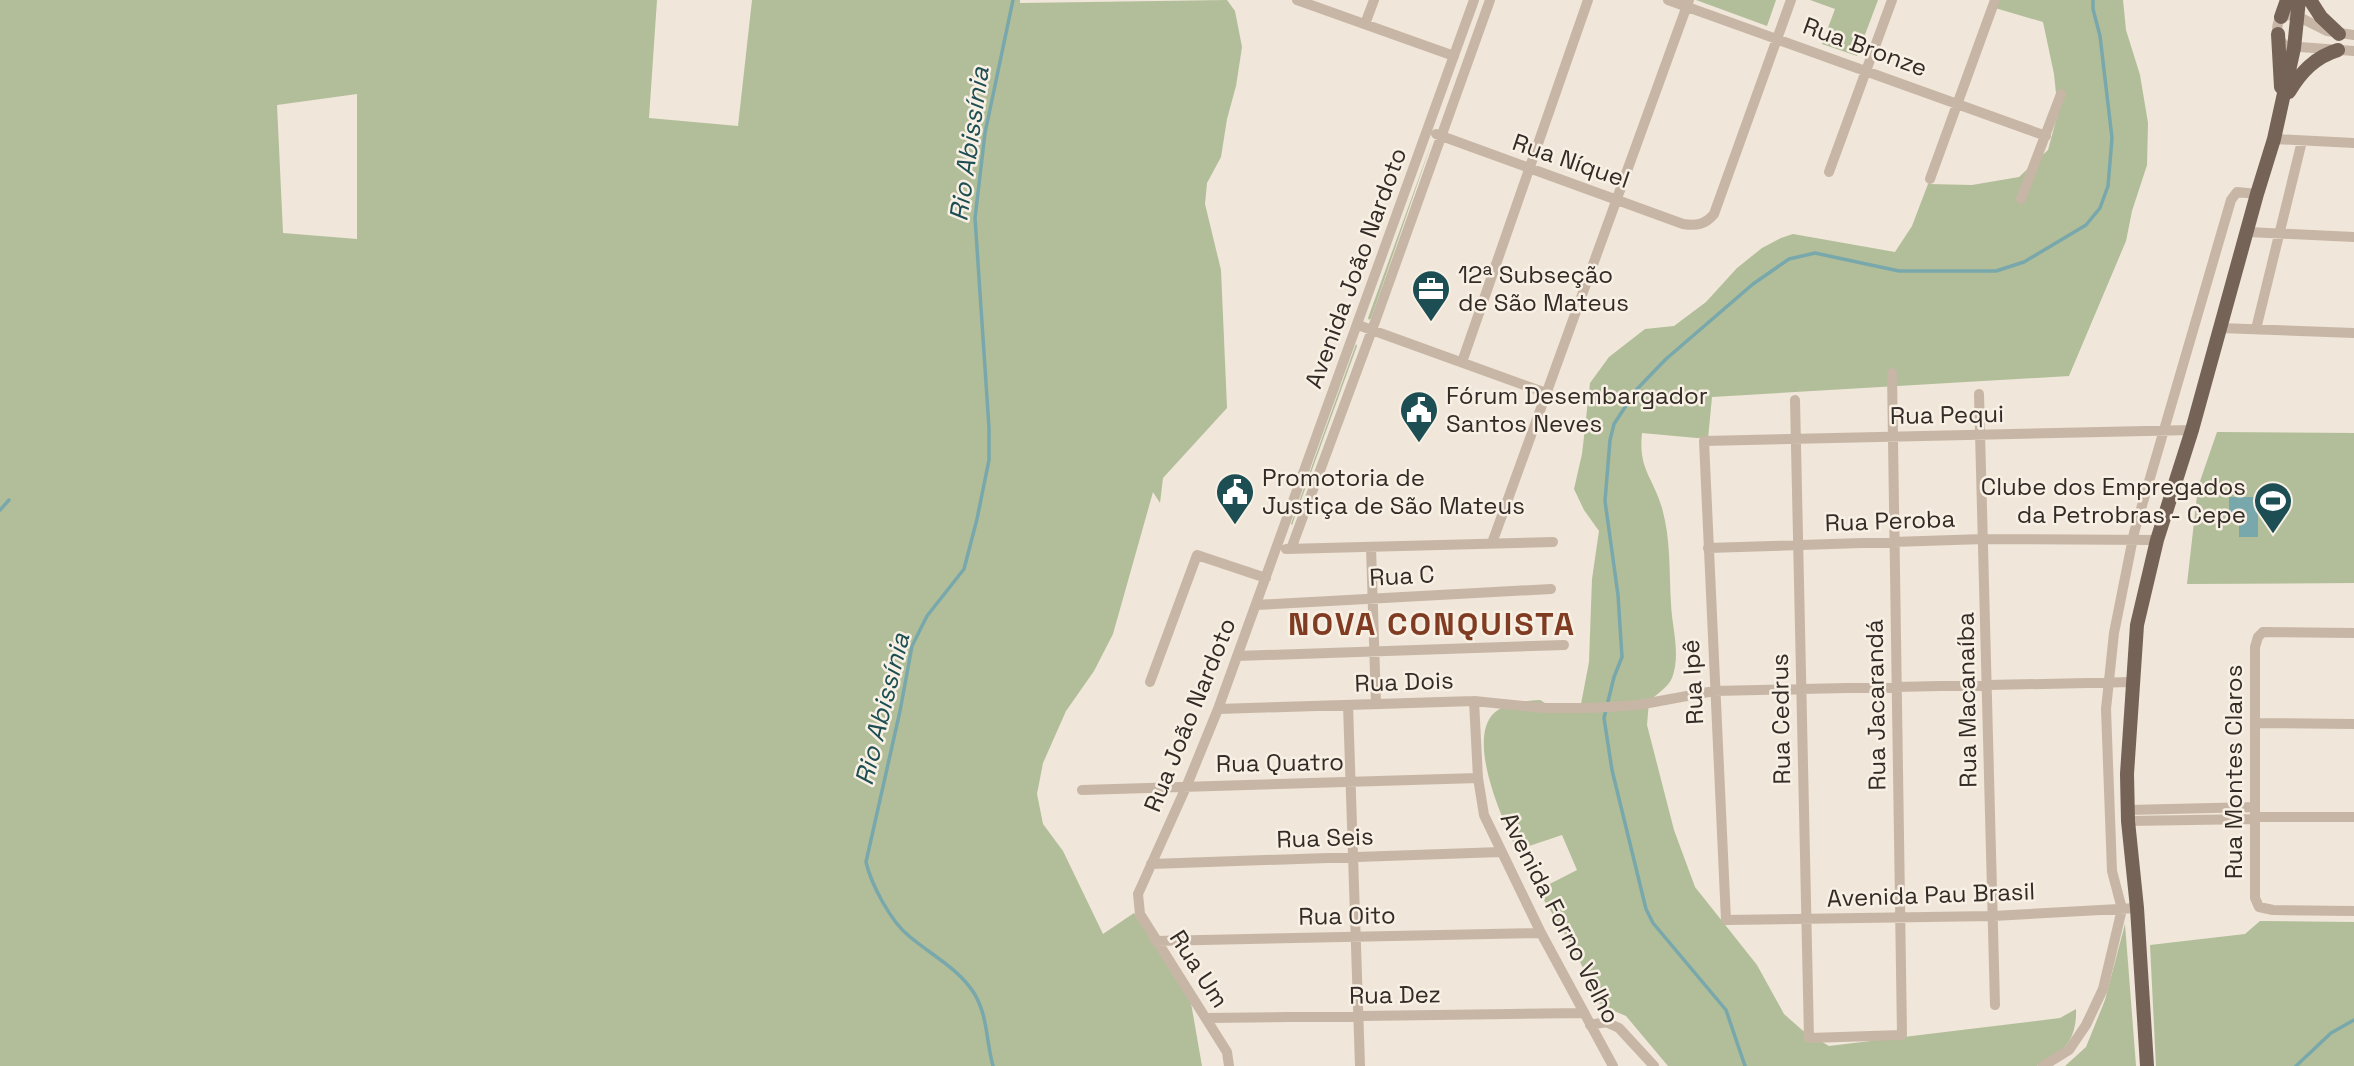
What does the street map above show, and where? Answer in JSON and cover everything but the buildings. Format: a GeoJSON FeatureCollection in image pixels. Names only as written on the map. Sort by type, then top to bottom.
{"type":"FeatureCollection","features":[{"type":"Feature","properties":{"kind":"main road"},"geometry":{"type":"LineString","coordinates":[[2281,17],[2287,0]]}},
{"type":"Feature","properties":{"kind":"main road"},"geometry":{"type":"LineString","coordinates":[[2147,1066],[2128,816],[2132,682],[2137,625],[2157,540],[2192,430],[2274,139],[2294,48],[2299,0]]}},
{"type":"Feature","properties":{"kind":"main road"},"geometry":{"type":"LineString","coordinates":[[2310,0],[2320,17],[2339,34]]}},
{"type":"Feature","properties":{"kind":"main road"},"geometry":{"type":"LineString","coordinates":[[2278,34],[2283,102]]}},
{"type":"Feature","properties":{"kind":"main road"},"geometry":{"type":"LineString","coordinates":[[2283,102],[2303,71],[2316,59],[2338,50]]}},
{"type":"Feature","properties":{"kind":"street"},"geometry":{"type":"LineString","coordinates":[[1297,0],[1454,56]]}},
{"type":"Feature","properties":{"kind":"street"},"geometry":{"type":"LineString","coordinates":[[1365,24],[1374,0]]}},
{"type":"Feature","properties":{"kind":"street","name":"Avenida João Nardoto"},"geometry":{"type":"LineString","coordinates":[[1276,549],[1474,0]]}},
{"type":"Feature","properties":{"kind":"street","name":"Avenida João Nardoto"},"geometry":{"type":"LineString","coordinates":[[1292,549],[1490,0]]}},
{"type":"Feature","properties":{"kind":"street"},"geometry":{"type":"LineString","coordinates":[[1462,362],[1588,0]]}},
{"type":"Feature","properties":{"kind":"street","name":"Rua Bronze"},"geometry":{"type":"LineString","coordinates":[[1668,0],[1688,4],[2046,136]]}},
{"type":"Feature","properties":{"kind":"street"},"geometry":{"type":"LineString","coordinates":[[1778,38],[1791,0]]}},
{"type":"Feature","properties":{"kind":"street"},"geometry":{"type":"LineString","coordinates":[[1829,172],[1892,0]]}},
{"type":"Feature","properties":{"kind":"street"},"geometry":{"type":"LineString","coordinates":[[1930,179],[1994,0]]}},
{"type":"Feature","properties":{"kind":"street"},"geometry":{"type":"LineString","coordinates":[[1492,543],[1688,4]]}},
{"type":"Feature","properties":{"kind":"street"},"geometry":{"type":"LineString","coordinates":[[2354,35],[2319,28],[2290,13],[2281,17],[2277,25],[2283,44],[2294,48],[2354,51]]}},
{"type":"Feature","properties":{"kind":"street","name":"Rua Níquel"},"geometry":{"type":"LineString","coordinates":[[1427,131],[1683,224],[1701,225],[1714,214],[1778,38]]}},
{"type":"Feature","properties":{"kind":"street"},"geometry":{"type":"LineString","coordinates":[[2021,200],[2061,94]]}},
{"type":"Feature","properties":{"kind":"street"},"geometry":{"type":"LineString","coordinates":[[2274,139],[2354,143]]}},
{"type":"Feature","properties":{"kind":"street"},"geometry":{"type":"LineString","coordinates":[[2256,329],[2302,141]]}},
{"type":"Feature","properties":{"kind":"street"},"geometry":{"type":"LineString","coordinates":[[2043,1066],[2069,1050],[2086,1025],[2103,989],[2122,909],[2112,872],[2106,709],[2114,633],[2133,540],[2231,200],[2237,192],[2257,194]]}},
{"type":"Feature","properties":{"kind":"street"},"geometry":{"type":"LineString","coordinates":[[2248,232],[2354,237]]}},
{"type":"Feature","properties":{"kind":"street"},"geometry":{"type":"LineString","coordinates":[[1358,325],[1546,393]]}},
{"type":"Feature","properties":{"kind":"street"},"geometry":{"type":"LineString","coordinates":[[2220,328],[2354,333]]}},
{"type":"Feature","properties":{"kind":"street","name":"Rua Jacarandá"},"geometry":{"type":"LineString","coordinates":[[1809,1038],[1902,1035],[1892,373]]}},
{"type":"Feature","properties":{"kind":"street","name":"Rua Macanaíba"},"geometry":{"type":"LineString","coordinates":[[1979,394],[1995,1005]]}},
{"type":"Feature","properties":{"kind":"street","name":"Rua Cedrus"},"geometry":{"type":"LineString","coordinates":[[1795,400],[1809,1038]]}},
{"type":"Feature","properties":{"kind":"street","name":"Rua Pequi"},"geometry":{"type":"LineString","coordinates":[[1704,441],[2192,430]]}},
{"type":"Feature","properties":{"kind":"street","name":"Rua Ipê"},"geometry":{"type":"LineString","coordinates":[[1704,441],[1726,920]]}},
{"type":"Feature","properties":{"kind":"street","name":"Rua Peroba"},"geometry":{"type":"LineString","coordinates":[[1708,548],[1984,539],[2157,540]]}},
{"type":"Feature","properties":{"kind":"street"},"geometry":{"type":"LineString","coordinates":[[1276,549],[1553,542]]}},
{"type":"Feature","properties":{"kind":"street"},"geometry":{"type":"LineString","coordinates":[[1371,547],[1376,704]]}},
{"type":"Feature","properties":{"kind":"street","name":"Rua João Nardoto"},"geometry":{"type":"LineString","coordinates":[[1138,894],[1218,709],[1276,549]]}},
{"type":"Feature","properties":{"kind":"street"},"geometry":{"type":"LineString","coordinates":[[1150,682],[1197,555],[1266,578]]}},
{"type":"Feature","properties":{"kind":"street","name":"Rua C"},"geometry":{"type":"LineString","coordinates":[[1256,605],[1551,589]]}},
{"type":"Feature","properties":{"kind":"street","name":"Rua Montes Claros"},"geometry":{"type":"LineString","coordinates":[[2354,633],[2263,632],[2255,647],[2255,898],[2259,907],[2273,910],[2354,911]]}},
{"type":"Feature","properties":{"kind":"street"},"geometry":{"type":"LineString","coordinates":[[1237,656],[1564,645]]}},
{"type":"Feature","properties":{"kind":"street"},"geometry":{"type":"LineString","coordinates":[[1714,691],[2132,682]]}},
{"type":"Feature","properties":{"kind":"street","name":"Rua Dois"},"geometry":{"type":"LineString","coordinates":[[1218,709],[1474,701],[1543,708],[1591,708],[1638,705],[1714,691]]}},
{"type":"Feature","properties":{"kind":"street","name":"Avenida Forno Velho"},"geometry":{"type":"LineString","coordinates":[[1474,701],[1478,778],[1484,815],[1541,933],[1613,1066]]}},
{"type":"Feature","properties":{"kind":"street"},"geometry":{"type":"LineString","coordinates":[[1348,705],[1360,1066]]}},
{"type":"Feature","properties":{"kind":"street"},"geometry":{"type":"LineString","coordinates":[[2255,723],[2354,724]]}},
{"type":"Feature","properties":{"kind":"street","name":"Rua Quatro"},"geometry":{"type":"LineString","coordinates":[[1082,790],[1478,778]]}},
{"type":"Feature","properties":{"kind":"street"},"geometry":{"type":"LineString","coordinates":[[2128,816],[2255,814],[2354,817]]}},
{"type":"Feature","properties":{"kind":"street","name":"Rua Seis"},"geometry":{"type":"LineString","coordinates":[[1151,864],[1501,852]]}},
{"type":"Feature","properties":{"kind":"street","name":"Rua Um"},"geometry":{"type":"LineString","coordinates":[[1138,894],[1140,914],[1227,1052],[1229,1066]]}},
{"type":"Feature","properties":{"kind":"street","name":"Avenida Pau Brasil"},"geometry":{"type":"LineString","coordinates":[[1726,920],[1993,916],[2137,908]]}},
{"type":"Feature","properties":{"kind":"street","name":"Rua Oito"},"geometry":{"type":"LineString","coordinates":[[1155,941],[1541,933]]}},
{"type":"Feature","properties":{"kind":"street","name":"Rua Dez"},"geometry":{"type":"LineString","coordinates":[[1207,1018],[1583,1013]]}},
{"type":"Feature","properties":{"kind":"street"},"geometry":{"type":"LineString","coordinates":[[1590,1025],[1605,1022],[1619,1028],[1654,1066]]}},
{"type":"Feature","properties":{"kind":"green space"},"geometry":{"type":"Polygon","coordinates":[[[0,0],[657,0],[649,118],[738,126],[752,0],[1020,0],[1020,3],[1227,0],[1235,11],[1242,47],[1221,157],[1207,183],[1205,204],[1221,270],[1227,408],[1163,478],[1160,503],[1153,492],[1113,634],[1094,671],[1066,711],[1043,763],[1037,794],[1043,824],[1063,851],[1103,934],[1134,913],[1191,1003],[1202,1066],[0,1066],[0,0]],[[357,94],[277,105],[283,233],[357,239],[357,94]]]}},
{"type":"Feature","properties":{"kind":"green space"},"geometry":{"type":"Polygon","coordinates":[[[1696,0],[1776,0],[1767,26],[1696,0]]]}},
{"type":"Feature","properties":{"kind":"green space"},"geometry":{"type":"Polygon","coordinates":[[[1810,0],[1878,0],[1857,56],[1822,44],[1835,9],[1810,0]]]}},
{"type":"Feature","properties":{"kind":"green space"},"geometry":{"type":"Polygon","coordinates":[[[1998,0],[2123,0],[2126,30],[2140,75],[2148,123],[2147,165],[2132,211],[2126,241],[2069,376],[1712,397],[1708,439],[1642,433],[1644,464],[1662,508],[1667,532],[1676,650],[1675,669],[1670,681],[1649,701],[1647,725],[1674,830],[1695,887],[1757,965],[1784,1014],[1802,1030],[1829,1046],[2060,1018],[2076,1009],[2074,1029],[2061,1051],[2037,1066],[1668,1066],[1626,1016],[1600,1005],[1576,953],[1538,890],[1577,870],[1562,835],[1517,850],[1496,801],[1485,761],[1486,725],[1494,713],[1504,706],[1540,700],[1550,706],[1581,704],[1589,662],[1592,579],[1599,531],[1584,510],[1574,489],[1582,454],[1590,383],[1609,357],[1645,329],[1674,326],[1706,302],[1737,268],[1762,248],[1781,238],[1793,234],[1895,252],[1912,226],[1928,184],[1972,185],[2019,177],[2048,150],[2058,113],[2054,74],[2043,22],[1995,8],[1998,0]]]}},
{"type":"Feature","properties":{"kind":"green space"},"geometry":{"type":"Polygon","coordinates":[[[1433,139],[1371,318],[1369,320],[1368,318],[1433,139]]]}},
{"type":"Feature","properties":{"kind":"green space"},"geometry":{"type":"Polygon","coordinates":[[[1356,344],[1357,346],[1292,525],[1291,524],[1356,344]]]}},
{"type":"Feature","properties":{"kind":"green space","name":"Clube dos Empregados da Petrobras - Cepe"},"geometry":{"type":"Polygon","coordinates":[[[2217,432],[2354,433],[2354,583],[2187,584],[2198,487],[2217,432]]]}},
{"type":"Feature","properties":{"kind":"green space"},"geometry":{"type":"Polygon","coordinates":[[[2260,921],[2354,922],[2354,1066],[2156,1066],[2150,945],[2245,934],[2260,921]]]}},
{"type":"Feature","properties":{"kind":"green space"},"geometry":{"type":"Polygon","coordinates":[[[2125,924],[2136,1066],[2065,1066],[2086,1047],[2105,1000],[2125,924]]]}},
{"type":"Feature","properties":{"kind":"water"},"geometry":{"type":"Polygon","coordinates":[[[2229,497],[2258,497],[2258,537],[2239,537],[2239,512],[2229,512],[2229,497]]]}},
{"type":"Feature","properties":{"kind":"waterway","name":"Rio Abissínia"},"geometry":{"type":"LineString","coordinates":[[993,1066],[984,1020],[974,993],[960,976],[895,922],[877,891],[866,862],[912,646],[927,616],[964,569],[989,460],[975,218],[985,133],[1013,0]]}},
{"type":"Feature","properties":{"kind":"waterway"},"geometry":{"type":"LineString","coordinates":[[1745,1066],[1726,1010],[1653,923],[1646,909],[1612,770],[1604,718],[1622,657],[1618,595],[1605,501],[1610,440],[1614,424],[1637,389],[1666,359],[1753,284],[1789,259],[1815,253],[1899,271],[1996,271],[2024,262],[2086,225],[2100,208],[2108,186],[2112,138],[2093,0]]}},
{"type":"Feature","properties":{"kind":"waterway"},"geometry":{"type":"LineString","coordinates":[[0,510],[9,500]]}},
{"type":"Feature","properties":{"kind":"waterway"},"geometry":{"type":"LineString","coordinates":[[2296,1066],[2331,1033],[2354,1020]]}},
{"type":"Feature","properties":{"kind":"place","name":"12ª Subseção de São Mateus"},"geometry":{"type":"Point","coordinates":[1431,323]}},
{"type":"Feature","properties":{"kind":"place","name":"Fórum Desembargador Santos Neves"},"geometry":{"type":"Point","coordinates":[1419,444]}},
{"type":"Feature","properties":{"kind":"place","name":"Promotoria de Justiça de São Mateus"},"geometry":{"type":"Point","coordinates":[1235,526]}},
{"type":"Feature","properties":{"kind":"place","name":"Clube dos Empregados da Petrobras - Cepe"},"geometry":{"type":"Point","coordinates":[2273,535]}},
{"type":"Feature","properties":{"kind":"district","name":"NOVA CONQUISTA"},"geometry":{"type":"Point","coordinates":[1432,624]}}]}
